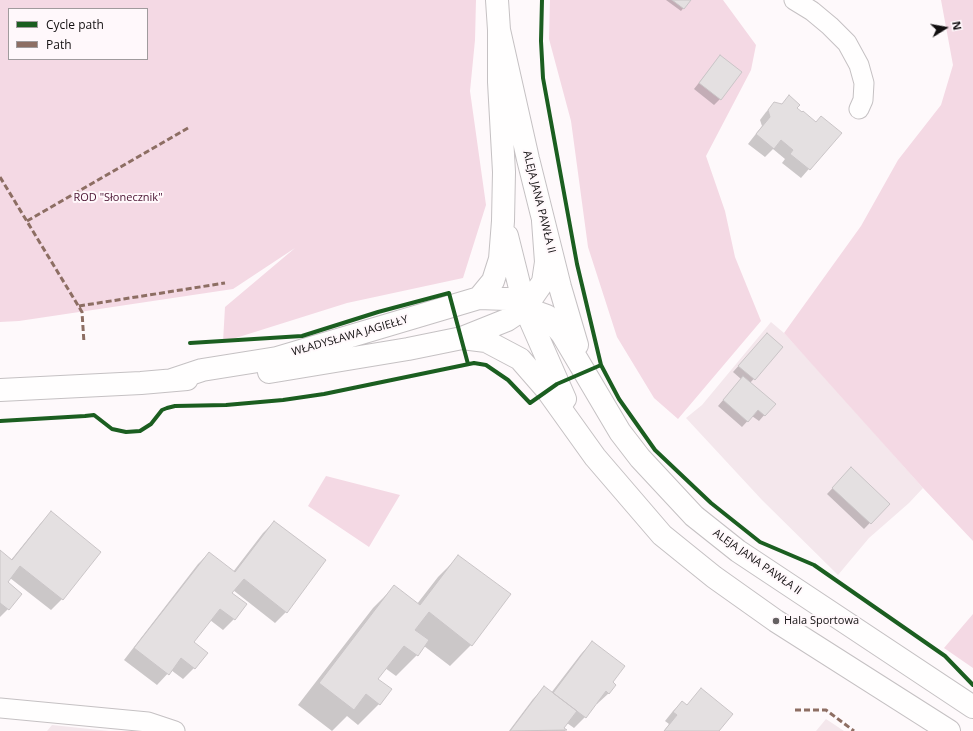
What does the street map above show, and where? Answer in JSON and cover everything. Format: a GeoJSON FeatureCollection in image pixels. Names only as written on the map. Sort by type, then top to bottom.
{"type":"FeatureCollection","features":[{"type":"Feature","properties":{"kind":"street","name":"ALEJA JANA PAWŁA II"},"geometry":{"type":"LineString","coordinates":[[479,298],[493,281],[500,259],[503,221],[504,172],[499,82],[499,30],[497,0]]}},
{"type":"Feature","properties":{"kind":"street"},"geometry":{"type":"LineString","coordinates":[[794,0],[812,11],[847,43],[859,65],[864,82],[863,100],[859,110]]}},
{"type":"Feature","properties":{"kind":"street","name":"ALEJA JANA PAWŁA II"},"geometry":{"type":"LineString","coordinates":[[499,30],[543,221],[584,372]]}},
{"type":"Feature","properties":{"kind":"street","name":"ALEJA JANA PAWŁA II"},"geometry":{"type":"LineString","coordinates":[[503,221],[525,308],[557,384],[595,458]]}},
{"type":"Feature","properties":{"kind":"street","name":"WŁADYSŁAWA JAGIEŁŁY"},"geometry":{"type":"LineString","coordinates":[[0,390],[172,380],[277,371],[408,349],[462,338],[507,320],[525,308],[543,282],[546,262],[543,221]]}},
{"type":"Feature","properties":{"kind":"street","name":"WŁADYSŁAWA JAGIEŁŁY"},"geometry":{"type":"LineString","coordinates":[[172,380],[202,370],[277,358],[479,298],[507,299],[525,308]]}},
{"type":"Feature","properties":{"kind":"street","name":"ALEJA JANA PAWŁA II"},"geometry":{"type":"LineString","coordinates":[[525,308],[548,316],[562,334],[620,432],[640,458],[694,516],[738,551],[973,707]]}},
{"type":"Feature","properties":{"kind":"street","name":"ALEJA JANA PAWŁA II"},"geometry":{"type":"LineString","coordinates":[[462,338],[486,341],[520,359],[547,390],[595,458],[662,535],[714,577],[776,621],[949,731]]}},
{"type":"Feature","properties":{"kind":"street"},"geometry":{"type":"LineString","coordinates":[[0,708],[148,722],[175,731]]}},
{"type":"Feature","properties":{"kind":"shaded area"},"geometry":{"type":"Polygon","coordinates":[[[771,322],[784,333],[830,383],[923,488],[909,503],[869,538],[838,575],[762,500],[686,418],[702,405],[771,322]]]}},
{"type":"Feature","properties":{"kind":"shaded area"},"geometry":{"type":"Polygon","coordinates":[[[826,719],[844,731],[816,731],[826,719]]]}},
{"type":"Feature","properties":{"kind":"shaded area"},"geometry":{"type":"Polygon","coordinates":[[[52,725],[109,731],[47,731],[52,725]]]}},
{"type":"Feature","properties":{"kind":"green space","name":"ROD \"Słonecznik\""},"geometry":{"type":"Polygon","coordinates":[[[0,0],[476,0],[475,40],[470,91],[486,205],[463,278],[347,303],[223,342],[225,307],[295,248],[233,289],[19,321],[0,322],[0,0]]]}},
{"type":"Feature","properties":{"kind":"green space"},"geometry":{"type":"Polygon","coordinates":[[[550,0],[723,0],[756,45],[751,70],[706,156],[725,211],[735,257],[761,321],[678,419],[654,398],[617,337],[588,247],[571,121],[549,39],[550,0]]]}},
{"type":"Feature","properties":{"kind":"green space"},"geometry":{"type":"Polygon","coordinates":[[[941,0],[973,0],[973,541],[923,488],[784,333],[861,226],[898,160],[941,105],[953,65],[941,0]]]}},
{"type":"Feature","properties":{"kind":"green space"},"geometry":{"type":"Polygon","coordinates":[[[326,476],[400,495],[369,547],[308,506],[326,476]]]}},
{"type":"Feature","properties":{"kind":"green space"},"geometry":{"type":"Polygon","coordinates":[[[973,614],[973,668],[944,648],[973,614]]]}},
{"type":"Feature","properties":{"kind":"building"},"geometry":{"type":"Polygon","coordinates":[[[672,0],[691,0],[684,9],[672,0]]]}},
{"type":"Feature","properties":{"kind":"building"},"geometry":{"type":"Polygon","coordinates":[[[720,55],[742,72],[721,100],[699,83],[720,55]]]}},
{"type":"Feature","properties":{"kind":"building"},"geometry":{"type":"Polygon","coordinates":[[[789,95],[800,105],[797,108],[802,112],[803,111],[816,122],[821,116],[842,133],[810,170],[790,154],[793,150],[781,140],[774,149],[756,134],[770,117],[768,110],[774,102],[782,104],[789,95]]]}},
{"type":"Feature","properties":{"kind":"building"},"geometry":{"type":"Polygon","coordinates":[[[767,333],[783,347],[755,380],[738,366],[767,333]]]}},
{"type":"Feature","properties":{"kind":"building"},"geometry":{"type":"Polygon","coordinates":[[[743,376],[776,404],[765,416],[758,410],[748,422],[723,400],[743,376]]]}},
{"type":"Feature","properties":{"kind":"building"},"geometry":{"type":"Polygon","coordinates":[[[851,467],[890,504],[871,524],[832,488],[851,467]]]}},
{"type":"Feature","properties":{"kind":"building"},"geometry":{"type":"Polygon","coordinates":[[[51,511],[101,552],[63,600],[20,566],[8,582],[22,594],[9,610],[0,603],[0,550],[12,560],[51,511]]]}},
{"type":"Feature","properties":{"kind":"building"},"geometry":{"type":"Polygon","coordinates":[[[274,521],[326,560],[287,613],[244,579],[232,593],[247,604],[235,620],[220,609],[194,642],[208,653],[195,669],[181,658],[169,675],[134,648],[209,552],[235,572],[274,521]]]}},
{"type":"Feature","properties":{"kind":"building"},"geometry":{"type":"Polygon","coordinates":[[[458,555],[511,594],[472,646],[429,612],[415,630],[429,640],[418,656],[404,646],[378,679],[392,689],[380,705],[366,694],[354,710],[319,683],[394,585],[420,605],[458,555]]]}},
{"type":"Feature","properties":{"kind":"building"},"geometry":{"type":"Polygon","coordinates":[[[592,641],[625,666],[613,682],[616,685],[609,694],[606,691],[586,718],[553,693],[592,641]]]}},
{"type":"Feature","properties":{"kind":"building"},"geometry":{"type":"Polygon","coordinates":[[[544,686],[577,711],[564,728],[567,730],[510,731],[544,686]]]}},
{"type":"Feature","properties":{"kind":"building"},"geometry":{"type":"Polygon","coordinates":[[[701,688],[733,714],[719,731],[664,731],[677,715],[673,712],[682,701],[687,705],[701,688]]]}},
{"type":"Feature","properties":{"kind":"marked path"},"geometry":{"type":"LineString","coordinates":[[27,221],[188,128]]}},
{"type":"Feature","properties":{"kind":"marked path"},"geometry":{"type":"LineString","coordinates":[[0,177],[82,312],[84,343]]}},
{"type":"Feature","properties":{"kind":"marked path"},"geometry":{"type":"LineString","coordinates":[[79,306],[225,283]]}},
{"type":"Feature","properties":{"kind":"marked path"},"geometry":{"type":"LineString","coordinates":[[795,710],[826,710],[854,731]]}},
{"type":"Feature","properties":{"kind":"cycle path"},"geometry":{"type":"LineString","coordinates":[[542,0],[541,41],[543,78],[577,264],[601,365],[619,399],[655,450],[711,503],[760,542],[814,565],[945,656],[973,685]]}},
{"type":"Feature","properties":{"kind":"cycle path"},"geometry":{"type":"LineString","coordinates":[[190,343],[302,336],[378,312],[449,293],[468,364]]}},
{"type":"Feature","properties":{"kind":"cycle path"},"geometry":{"type":"LineString","coordinates":[[0,421],[94,415],[112,429],[126,432],[140,431],[151,424],[162,410],[175,406],[226,405],[283,400],[324,394],[474,363],[486,365],[508,380],[530,403],[557,384],[601,365]]}},
{"type":"Feature","properties":{"kind":"place","name":"Hala Sportowa"},"geometry":{"type":"Point","coordinates":[776,621]}}]}
